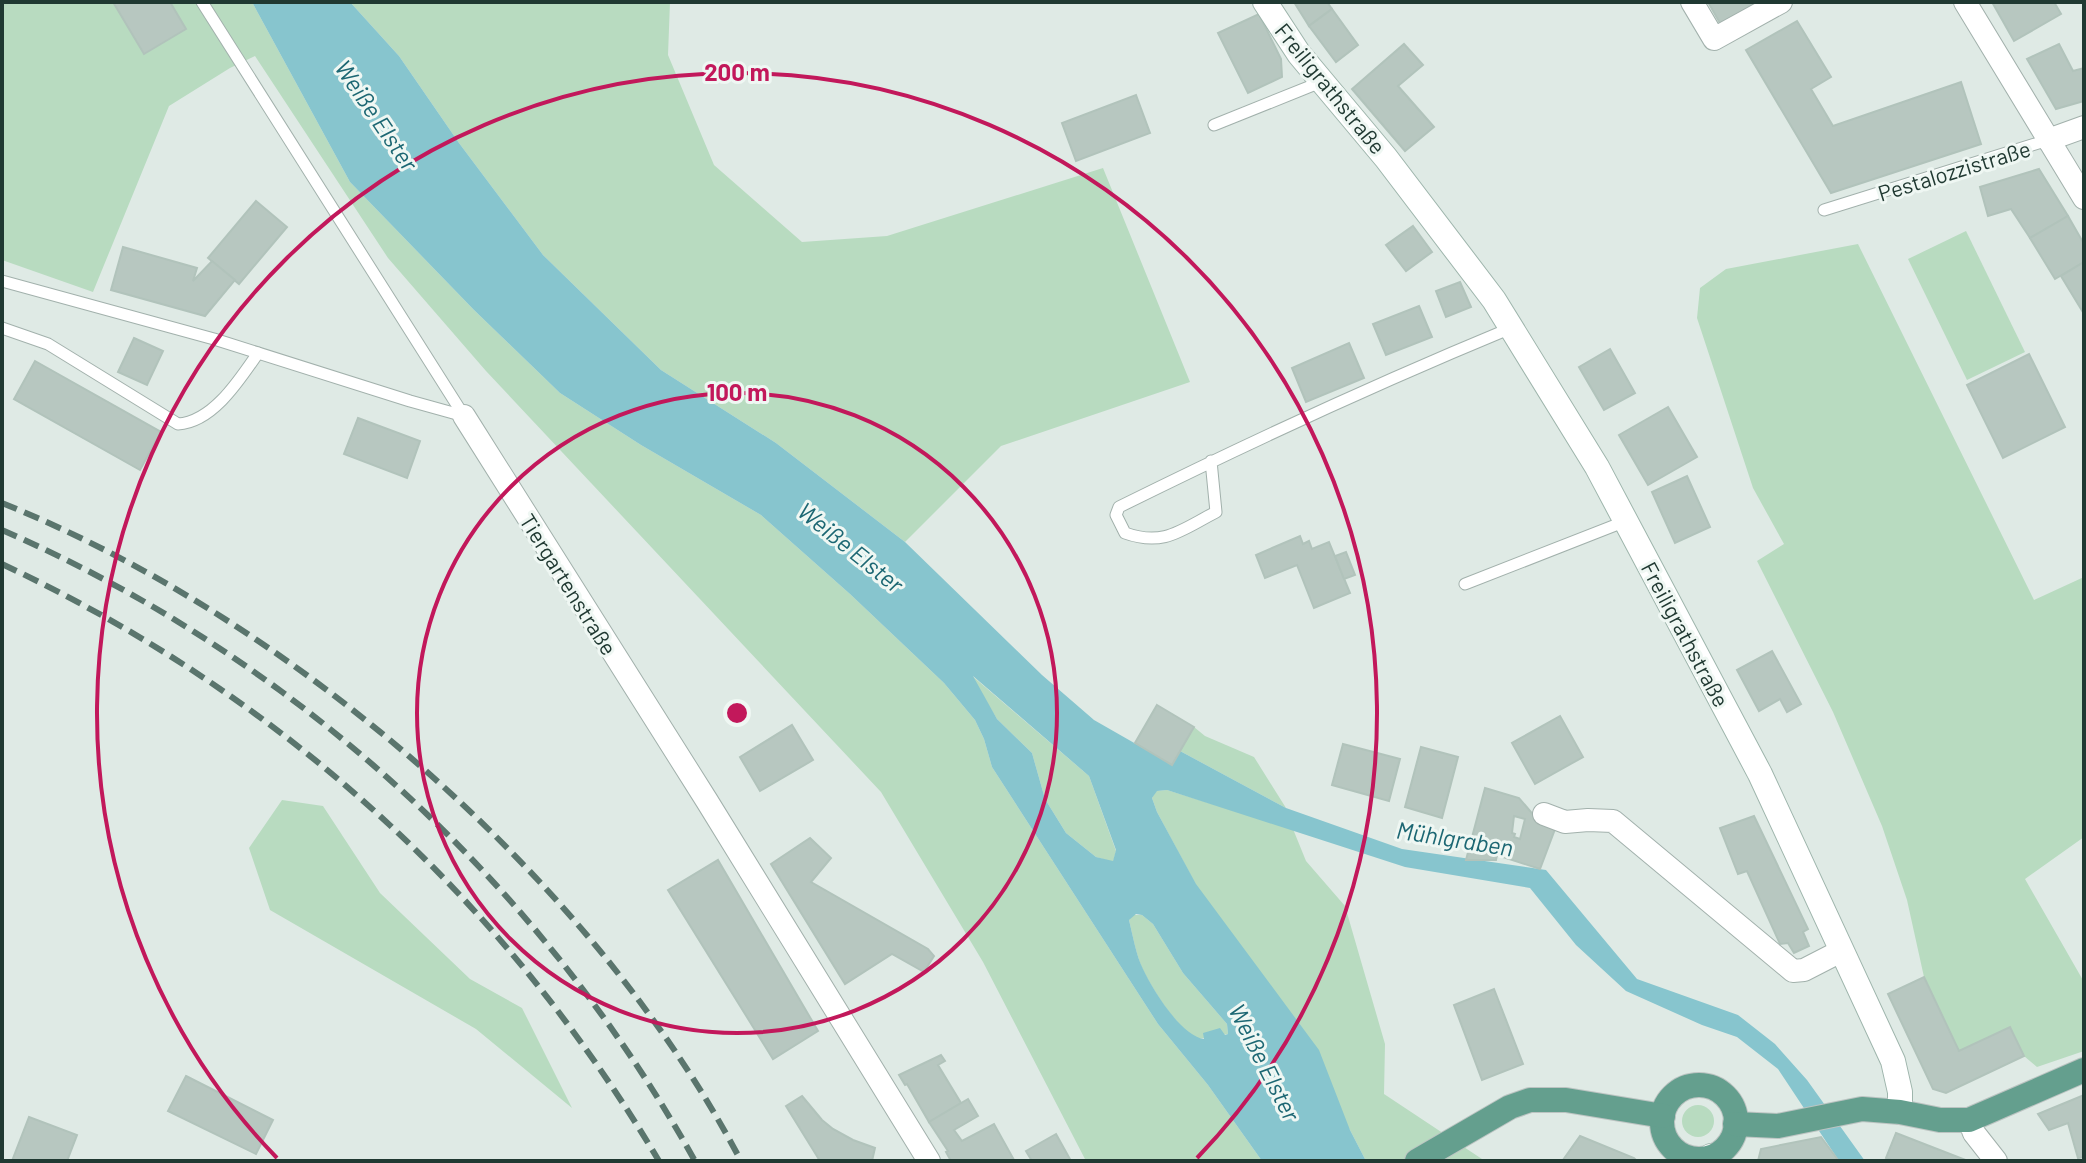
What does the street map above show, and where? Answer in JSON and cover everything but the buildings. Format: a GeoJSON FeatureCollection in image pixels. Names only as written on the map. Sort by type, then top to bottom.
{"type":"FeatureCollection","features":[{"type":"Feature","properties":{"kind":"main road"},"geometry":{"type":"LineString","coordinates":[[1735,1124],[1767,1126],[1862,1109],[1940,1120],[1969,1120],[2084,1070]]}},
{"type":"Feature","properties":{"kind":"main road"},"geometry":{"type":"LineString","coordinates":[[1709,1086],[1729,1101],[1735,1124],[1730,1142],[1724,1149],[1712,1159],[1698,1158],[1678,1152],[1665,1136],[1663,1116],[1666,1104],[1674,1094],[1685,1088],[1709,1086]]}},
{"type":"Feature","properties":{"kind":"main road"},"geometry":{"type":"LineString","coordinates":[[1417,1161],[1520,1102],[1551,1099],[1663,1116]]}},
{"type":"Feature","properties":{"kind":"street","name":"Freiligrathstraße"},"geometry":{"type":"LineString","coordinates":[[1265,2],[1299,54],[1379,149],[1460,253],[1511,328],[1597,467],[1760,774],[1897,1072],[1900,1112]]}},
{"type":"Feature","properties":{"kind":"street"},"geometry":{"type":"LineString","coordinates":[[1692,2],[1714,39],[1781,2]]}},
{"type":"Feature","properties":{"kind":"street"},"geometry":{"type":"LineString","coordinates":[[1965,2],[2084,198]]}},
{"type":"Feature","properties":{"kind":"street","name":"Pestalozzistraße"},"geometry":{"type":"LineString","coordinates":[[2048,140],[2084,127]]}},
{"type":"Feature","properties":{"kind":"street","name":"Tiergartenstraße"},"geometry":{"type":"LineString","coordinates":[[464,416],[929,1161]]}},
{"type":"Feature","properties":{"kind":"street"},"geometry":{"type":"LineString","coordinates":[[1544,814],[1565,822],[1613,821],[1793,971],[1804,970],[1841,951]]}},
{"type":"Feature","properties":{"kind":"street"},"geometry":{"type":"LineString","coordinates":[[1969,1120],[1974,1133],[1996,1161]]}},
{"type":"Feature","properties":{"kind":"lane"},"geometry":{"type":"LineString","coordinates":[[202,2],[464,416]]}},
{"type":"Feature","properties":{"kind":"lane"},"geometry":{"type":"LineString","coordinates":[[1214,125],[1322,82]]}},
{"type":"Feature","properties":{"kind":"lane","name":"Pestalozzistraße"},"geometry":{"type":"LineString","coordinates":[[1824,210],[2048,140]]}},
{"type":"Feature","properties":{"kind":"lane"},"geometry":{"type":"LineString","coordinates":[[2,281],[258,353],[464,416]]}},
{"type":"Feature","properties":{"kind":"lane"},"geometry":{"type":"LineString","coordinates":[[2,328],[48,344],[178,424],[200,417],[231,392],[258,353]]}},
{"type":"Feature","properties":{"kind":"lane"},"geometry":{"type":"LineString","coordinates":[[1211,461],[1216,512],[1160,540],[1140,539],[1125,533],[1116,515],[1119,507],[1211,461],[1511,328]]}},
{"type":"Feature","properties":{"kind":"lane"},"geometry":{"type":"LineString","coordinates":[[1465,584],[1626,521]]}},
{"type":"Feature","properties":{"kind":"green space"},"geometry":{"type":"Polygon","coordinates":[[[2,2],[252,2],[350,182],[474,310],[560,393],[641,445],[761,515],[944,683],[975,720],[992,767],[1158,1024],[1208,1085],[1262,1161],[1086,1161],[983,962],[881,792],[486,371],[388,258],[255,56],[169,106],[93,292],[2,260],[2,2]]]}},
{"type":"Feature","properties":{"kind":"green space"},"geometry":{"type":"Polygon","coordinates":[[[350,2],[670,2],[668,55],[714,165],[802,242],[887,236],[1103,168],[1190,382],[1001,446],[905,542],[776,443],[661,370],[543,255],[399,56],[350,2]]]}},
{"type":"Feature","properties":{"kind":"green space"},"geometry":{"type":"Polygon","coordinates":[[[1966,231],[2025,352],[1967,380],[1908,259],[1966,231]]]}},
{"type":"Feature","properties":{"kind":"green space"},"geometry":{"type":"Polygon","coordinates":[[[1858,244],[2034,600],[2084,577],[2084,837],[2025,879],[2084,982],[2084,1051],[2037,1067],[2024,1056],[1959,1051],[1924,977],[1907,900],[1882,826],[1833,712],[1757,561],[1784,544],[1753,488],[1697,318],[1700,288],[1726,269],[1858,244]]]}},
{"type":"Feature","properties":{"kind":"green space"},"geometry":{"type":"Polygon","coordinates":[[[970,674],[1089,776],[1116,851],[1113,862],[1096,857],[1066,833],[1045,799],[1032,753],[997,719],[970,674]]]}},
{"type":"Feature","properties":{"kind":"green space"},"geometry":{"type":"Polygon","coordinates":[[[1194,727],[1205,736],[1254,757],[1286,808],[1180,751],[1194,727]]]}},
{"type":"Feature","properties":{"kind":"green space"},"geometry":{"type":"Polygon","coordinates":[[[1167,790],[1293,829],[1306,861],[1345,906],[1385,1044],[1384,1094],[1485,1161],[1366,1161],[1350,1130],[1196,885],[1152,798],[1156,791],[1167,790]]]}},
{"type":"Feature","properties":{"kind":"green space"},"geometry":{"type":"Polygon","coordinates":[[[282,800],[323,806],[380,893],[470,979],[522,1008],[572,1108],[476,1029],[270,910],[249,848],[282,800]]]}},
{"type":"Feature","properties":{"kind":"green space"},"geometry":{"type":"Polygon","coordinates":[[[1132,915],[1142,915],[1153,924],[1183,973],[1227,1024],[1228,1034],[1198,1039],[1174,1018],[1141,964],[1129,920],[1132,915]]]}},
{"type":"Feature","properties":{"kind":"green space"},"geometry":{"type":"Polygon","coordinates":[[[1698,1105],[1709,1110],[1714,1121],[1709,1132],[1698,1137],[1687,1132],[1682,1121],[1687,1110],[1698,1105]]]}},
{"type":"Feature","properties":{"kind":"water","name":"Weiße Elster"},"geometry":{"type":"Polygon","coordinates":[[[252,2],[350,2],[399,56],[543,255],[661,370],[776,443],[905,542],[1042,675],[1094,720],[1171,764],[1180,751],[1286,808],[1402,849],[1546,870],[1637,979],[1738,1015],[1775,1044],[1807,1080],[1865,1161],[1839,1161],[1778,1069],[1737,1037],[1626,991],[1576,945],[1530,888],[1405,867],[1167,790],[1157,791],[1152,798],[1157,812],[1196,884],[1319,1050],[1350,1130],[1366,1161],[1262,1161],[1208,1085],[1158,1024],[992,767],[975,720],[944,683],[761,515],[641,445],[560,393],[474,310],[350,182],[252,2]],[[973,676],[997,719],[1032,753],[1045,799],[1066,833],[1096,857],[1113,861],[1116,850],[1089,776],[973,676]],[[1136,914],[1129,920],[1138,958],[1169,1011],[1195,1036],[1204,1039],[1203,1033],[1220,1028],[1225,1035],[1228,1034],[1227,1024],[1183,973],[1153,924],[1136,914]]]}},
{"type":"Feature","properties":{"kind":"railway"},"geometry":{"type":"LineString","coordinates":[[2,503],[112,554],[220,616],[326,689],[426,771],[520,861],[605,957],[679,1057],[741,1161]]}},
{"type":"Feature","properties":{"kind":"railway"},"geometry":{"type":"LineString","coordinates":[[2,530],[109,582],[212,643],[309,712],[400,789],[485,873],[562,963],[633,1059],[695,1161]]}},
{"type":"Feature","properties":{"kind":"railway"},"geometry":{"type":"LineString","coordinates":[[2,564],[104,617],[201,676],[291,741],[376,813],[456,890],[529,974],[597,1065],[659,1161]]}},
{"type":"Feature","properties":{"kind":"water label","name":"Mühlgraben"},"geometry":{"type":"Point","coordinates":[1455,838]}}]}
